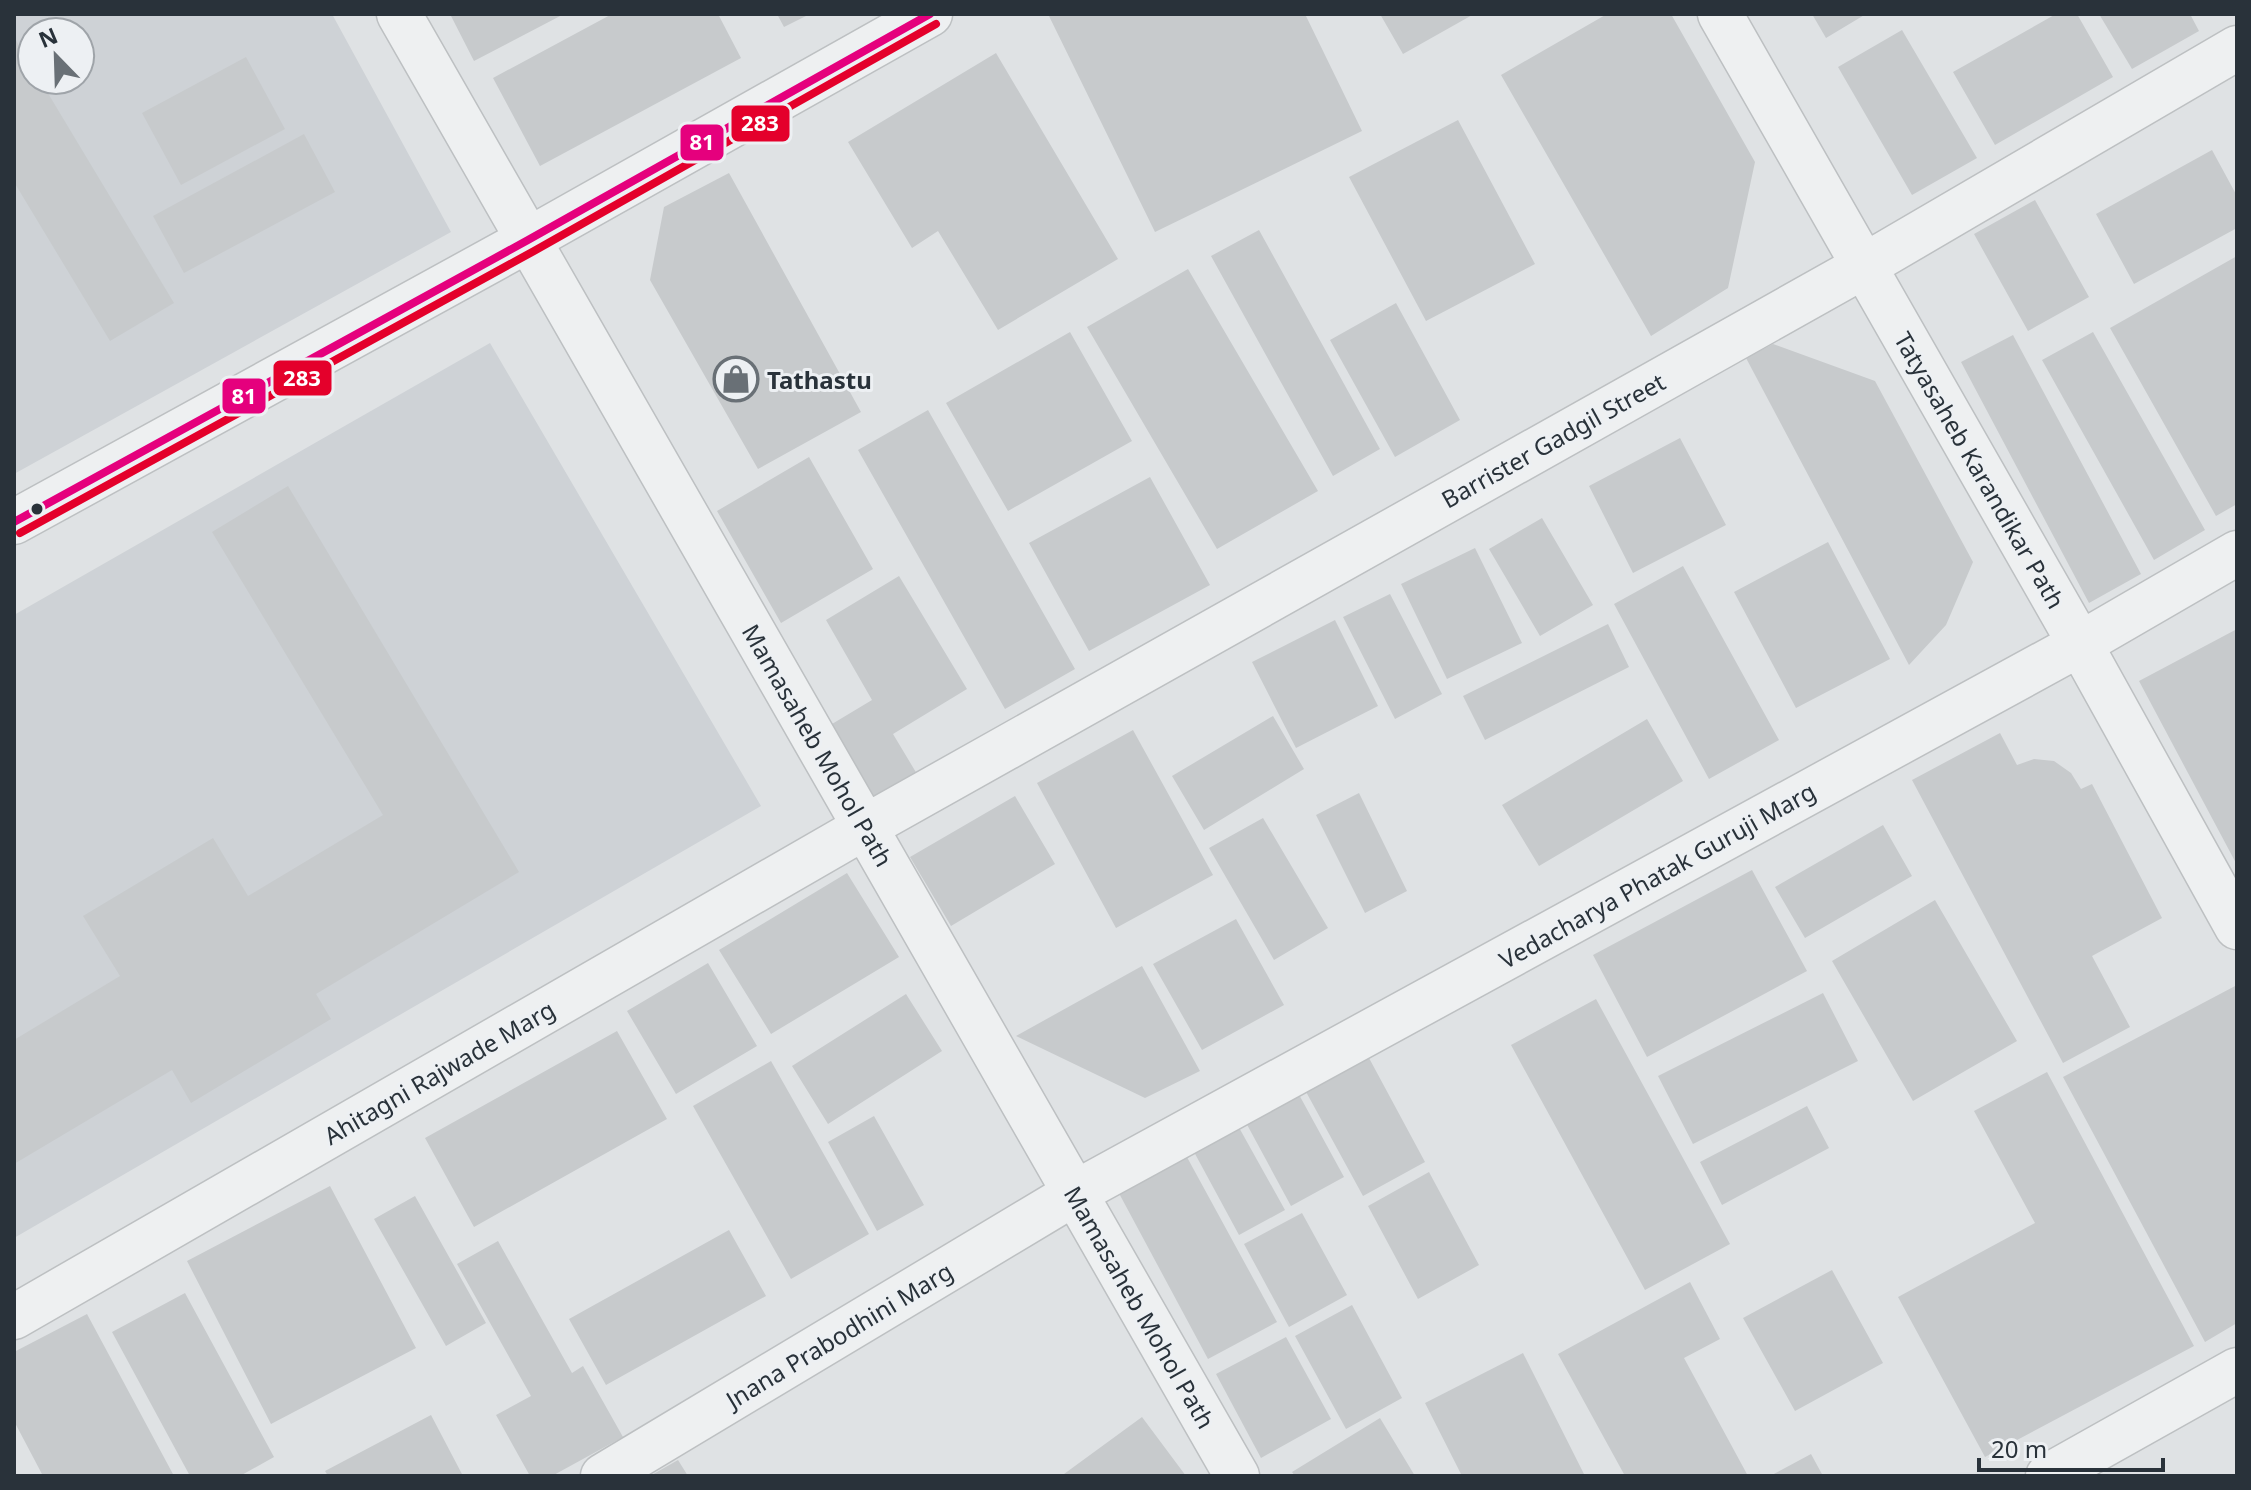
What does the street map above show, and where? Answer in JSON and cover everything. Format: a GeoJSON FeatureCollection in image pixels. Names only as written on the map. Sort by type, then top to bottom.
{"type":"FeatureCollection","features":[{"type":"Feature","properties":{"kind":"street","name":"Mamasaheb Mohol Path"},"geometry":{"type":"LineString","coordinates":[[399,14],[1237,1476]]}},
{"type":"Feature","properties":{"kind":"street"},"geometry":{"type":"LineString","coordinates":[[14,522],[528,240],[930,14]]}},
{"type":"Feature","properties":{"kind":"street","name":"Tatyasaheb Karandikar Path"},"geometry":{"type":"LineString","coordinates":[[1720,14],[2080,644],[2237,927]]}},
{"type":"Feature","properties":{"kind":"street","name":"Barrister Gadgil Street"},"geometry":{"type":"LineString","coordinates":[[865,827],[1864,266],[2237,48]]}},
{"type":"Feature","properties":{"kind":"street","name":"Vedacharya Phatak Guruji Marg"},"geometry":{"type":"LineString","coordinates":[[1075,1193],[2080,644],[2237,553]]}},
{"type":"Feature","properties":{"kind":"street","name":"Ahitagni Rajwade Marg"},"geometry":{"type":"LineString","coordinates":[[14,1317],[865,827]]}},
{"type":"Feature","properties":{"kind":"street","name":"Jnana Prabodhini Marg"},"geometry":{"type":"LineString","coordinates":[[603,1476],[1075,1193]]}},
{"type":"Feature","properties":{"kind":"street"},"geometry":{"type":"LineString","coordinates":[[2048,1476],[2237,1370]]}},
{"type":"Feature","properties":{"kind":"shaded area"},"geometry":{"type":"Polygon","coordinates":[[[14,14],[332,14],[451,232],[14,474],[14,14]]]}},
{"type":"Feature","properties":{"kind":"shaded area"},"geometry":{"type":"Polygon","coordinates":[[[490,343],[761,806],[14,1238],[14,615],[490,343]]]}},
{"type":"Feature","properties":{"kind":"building"},"geometry":{"type":"Polygon","coordinates":[[[450,14],[564,14],[474,61],[450,14]]]}},
{"type":"Feature","properties":{"kind":"building"},"geometry":{"type":"Polygon","coordinates":[[[612,14],[718,14],[741,58],[540,166],[493,78],[612,14]]]}},
{"type":"Feature","properties":{"kind":"building"},"geometry":{"type":"Polygon","coordinates":[[[777,14],[810,14],[784,27],[777,14]]]}},
{"type":"Feature","properties":{"kind":"building"},"geometry":{"type":"Polygon","coordinates":[[[1048,14],[1305,14],[1362,131],[1155,232],[1048,14]]]}},
{"type":"Feature","properties":{"kind":"building"},"geometry":{"type":"Polygon","coordinates":[[[1380,14],[1474,14],[1403,54],[1380,14]]]}},
{"type":"Feature","properties":{"kind":"building"},"geometry":{"type":"Polygon","coordinates":[[[1607,14],[1671,14],[1755,162],[1728,288],[1651,336],[1501,75],[1607,14]]]}},
{"type":"Feature","properties":{"kind":"building"},"geometry":{"type":"Polygon","coordinates":[[[1812,14],[1866,14],[1826,38],[1812,14]]]}},
{"type":"Feature","properties":{"kind":"building"},"geometry":{"type":"Polygon","coordinates":[[[2056,14],[2077,14],[2113,77],[1995,145],[1953,72],[2056,14]]]}},
{"type":"Feature","properties":{"kind":"building"},"geometry":{"type":"Polygon","coordinates":[[[2099,14],[2190,14],[2199,31],[2132,69],[2099,14]]]}},
{"type":"Feature","properties":{"kind":"building"},"geometry":{"type":"Polygon","coordinates":[[[1902,30],[1977,158],[1912,195],[1838,67],[1902,30]]]}},
{"type":"Feature","properties":{"kind":"building"},"geometry":{"type":"Polygon","coordinates":[[[14,37],[16,96],[50,96],[174,303],[110,341],[14,182],[14,37]]]}},
{"type":"Feature","properties":{"kind":"building"},"geometry":{"type":"Polygon","coordinates":[[[996,53],[1118,259],[998,330],[938,231],[912,248],[848,142],[996,53]]]}},
{"type":"Feature","properties":{"kind":"building"},"geometry":{"type":"Polygon","coordinates":[[[246,57],[285,129],[181,185],[142,113],[246,57]]]}},
{"type":"Feature","properties":{"kind":"building"},"geometry":{"type":"Polygon","coordinates":[[[1458,120],[1535,264],[1426,321],[1349,177],[1458,120]]]}},
{"type":"Feature","properties":{"kind":"building"},"geometry":{"type":"Polygon","coordinates":[[[304,134],[335,192],[184,273],[153,216],[304,134]]]}},
{"type":"Feature","properties":{"kind":"building"},"geometry":{"type":"Polygon","coordinates":[[[2212,150],[2237,196],[2237,228],[2134,284],[2096,214],[2212,150]]]}},
{"type":"Feature","properties":{"kind":"building"},"geometry":{"type":"Polygon","coordinates":[[[729,173],[861,412],[758,469],[650,280],[664,207],[729,173]]]}},
{"type":"Feature","properties":{"kind":"building"},"geometry":{"type":"Polygon","coordinates":[[[2035,200],[2089,297],[2028,331],[1974,234],[2035,200]]]}},
{"type":"Feature","properties":{"kind":"building"},"geometry":{"type":"Polygon","coordinates":[[[1259,230],[1380,449],[1333,476],[1211,256],[1259,230]]]}},
{"type":"Feature","properties":{"kind":"building"},"geometry":{"type":"Polygon","coordinates":[[[2237,256],[2237,504],[2216,516],[2110,328],[2237,256]]]}},
{"type":"Feature","properties":{"kind":"building"},"geometry":{"type":"Polygon","coordinates":[[[1188,269],[1318,491],[1217,549],[1087,327],[1188,269]]]}},
{"type":"Feature","properties":{"kind":"building"},"geometry":{"type":"Polygon","coordinates":[[[1396,303],[1460,420],[1395,457],[1330,340],[1396,303]]]}},
{"type":"Feature","properties":{"kind":"building"},"geometry":{"type":"Polygon","coordinates":[[[1070,332],[1132,441],[1008,511],[946,403],[1070,332]]]}},
{"type":"Feature","properties":{"kind":"building"},"geometry":{"type":"Polygon","coordinates":[[[2093,332],[2205,530],[2154,560],[2042,360],[2093,332]]]}},
{"type":"Feature","properties":{"kind":"building"},"geometry":{"type":"Polygon","coordinates":[[[2013,335],[2141,574],[2089,603],[1961,362],[2013,335]]]}},
{"type":"Feature","properties":{"kind":"building"},"geometry":{"type":"Polygon","coordinates":[[[1773,344],[1875,381],[1973,562],[1946,625],[1909,665],[1746,358],[1773,344]]]}},
{"type":"Feature","properties":{"kind":"building"},"geometry":{"type":"Polygon","coordinates":[[[928,410],[1075,669],[1005,709],[858,450],[928,410]]]}},
{"type":"Feature","properties":{"kind":"building"},"geometry":{"type":"Polygon","coordinates":[[[1680,438],[1726,525],[1633,573],[1589,486],[1680,438]]]}},
{"type":"Feature","properties":{"kind":"building"},"geometry":{"type":"Polygon","coordinates":[[[809,457],[873,569],[781,623],[717,511],[809,457]]]}},
{"type":"Feature","properties":{"kind":"building"},"geometry":{"type":"Polygon","coordinates":[[[1150,477],[1210,585],[1089,651],[1029,543],[1150,477]]]}},
{"type":"Feature","properties":{"kind":"building"},"geometry":{"type":"Polygon","coordinates":[[[288,486],[519,872],[316,994],[331,1019],[191,1103],[172,1070],[14,1164],[14,1040],[120,976],[83,916],[213,838],[248,896],[383,815],[212,532],[288,486]]]}},
{"type":"Feature","properties":{"kind":"building"},"geometry":{"type":"Polygon","coordinates":[[[1542,518],[1593,605],[1540,636],[1489,549],[1542,518]]]}},
{"type":"Feature","properties":{"kind":"building"},"geometry":{"type":"Polygon","coordinates":[[[1828,542],[1890,659],[1796,708],[1734,592],[1828,542]]]}},
{"type":"Feature","properties":{"kind":"building"},"geometry":{"type":"Polygon","coordinates":[[[1475,548],[1522,643],[1447,679],[1401,584],[1475,548]]]}},
{"type":"Feature","properties":{"kind":"building"},"geometry":{"type":"Polygon","coordinates":[[[1683,566],[1779,740],[1709,779],[1614,604],[1683,566]]]}},
{"type":"Feature","properties":{"kind":"building"},"geometry":{"type":"Polygon","coordinates":[[[899,576],[967,689],[893,734],[920,779],[876,805],[827,727],[872,700],[826,620],[899,576]]]}},
{"type":"Feature","properties":{"kind":"building"},"geometry":{"type":"Polygon","coordinates":[[[1390,594],[1442,694],[1395,719],[1343,617],[1390,594]]]}},
{"type":"Feature","properties":{"kind":"building"},"geometry":{"type":"Polygon","coordinates":[[[1335,620],[1378,706],[1296,748],[1252,662],[1335,620]]]}},
{"type":"Feature","properties":{"kind":"building"},"geometry":{"type":"Polygon","coordinates":[[[1608,624],[1629,667],[1485,740],[1463,696],[1608,624]]]}},
{"type":"Feature","properties":{"kind":"building"},"geometry":{"type":"Polygon","coordinates":[[[2237,629],[2237,865],[2139,681],[2237,629]]]}},
{"type":"Feature","properties":{"kind":"building"},"geometry":{"type":"Polygon","coordinates":[[[1273,716],[1304,769],[1204,830],[1172,776],[1273,716]]]}},
{"type":"Feature","properties":{"kind":"building"},"geometry":{"type":"Polygon","coordinates":[[[1647,719],[1683,781],[1539,866],[1502,805],[1647,719]]]}},
{"type":"Feature","properties":{"kind":"building"},"geometry":{"type":"Polygon","coordinates":[[[1133,730],[1213,875],[1116,928],[1037,783],[1133,730]]]}},
{"type":"Feature","properties":{"kind":"building"},"geometry":{"type":"Polygon","coordinates":[[[2000,733],[2017,765],[2034,759],[2054,761],[2071,773],[2081,789],[2092,784],[2162,918],[2092,956],[2130,1027],[2063,1063],[1912,780],[2000,733]]]}},
{"type":"Feature","properties":{"kind":"building"},"geometry":{"type":"Polygon","coordinates":[[[1359,793],[1407,891],[1365,913],[1316,815],[1359,793]]]}},
{"type":"Feature","properties":{"kind":"building"},"geometry":{"type":"Polygon","coordinates":[[[1015,796],[1055,864],[951,926],[910,857],[1015,796]]]}},
{"type":"Feature","properties":{"kind":"building"},"geometry":{"type":"Polygon","coordinates":[[[1263,818],[1328,928],[1274,960],[1209,848],[1263,818]]]}},
{"type":"Feature","properties":{"kind":"building"},"geometry":{"type":"Polygon","coordinates":[[[1883,825],[1912,876],[1805,938],[1775,887],[1883,825]]]}},
{"type":"Feature","properties":{"kind":"building"},"geometry":{"type":"Polygon","coordinates":[[[1752,870],[1807,971],[1647,1057],[1593,955],[1752,870]]]}},
{"type":"Feature","properties":{"kind":"building"},"geometry":{"type":"Polygon","coordinates":[[[847,873],[899,957],[771,1034],[719,950],[847,873]]]}},
{"type":"Feature","properties":{"kind":"building"},"geometry":{"type":"Polygon","coordinates":[[[1935,900],[2017,1041],[1913,1101],[1832,961],[1935,900]]]}},
{"type":"Feature","properties":{"kind":"building"},"geometry":{"type":"Polygon","coordinates":[[[1236,919],[1284,1005],[1202,1050],[1153,964],[1236,919]]]}},
{"type":"Feature","properties":{"kind":"building"},"geometry":{"type":"Polygon","coordinates":[[[708,963],[757,1046],[676,1094],[627,1011],[708,963]]]}},
{"type":"Feature","properties":{"kind":"building"},"geometry":{"type":"Polygon","coordinates":[[[1142,966],[1200,1071],[1145,1098],[1016,1036],[1142,966]]]}},
{"type":"Feature","properties":{"kind":"building"},"geometry":{"type":"Polygon","coordinates":[[[2237,985],[2237,1323],[2205,1342],[2063,1077],[2237,985]]]}},
{"type":"Feature","properties":{"kind":"building"},"geometry":{"type":"Polygon","coordinates":[[[1823,993],[1858,1061],[1693,1144],[1658,1076],[1823,993]]]}},
{"type":"Feature","properties":{"kind":"building"},"geometry":{"type":"Polygon","coordinates":[[[906,994],[942,1051],[828,1124],[792,1066],[906,994]]]}},
{"type":"Feature","properties":{"kind":"building"},"geometry":{"type":"Polygon","coordinates":[[[1596,999],[1730,1244],[1645,1290],[1511,1045],[1596,999]]]}},
{"type":"Feature","properties":{"kind":"building"},"geometry":{"type":"Polygon","coordinates":[[[617,1031],[667,1119],[474,1227],[425,1138],[617,1031]]]}},
{"type":"Feature","properties":{"kind":"building"},"geometry":{"type":"Polygon","coordinates":[[[1362,1045],[1425,1162],[1363,1196],[1299,1079],[1362,1045]]]}},
{"type":"Feature","properties":{"kind":"building"},"geometry":{"type":"Polygon","coordinates":[[[771,1061],[869,1234],[791,1279],[693,1106],[771,1061]]]}},
{"type":"Feature","properties":{"kind":"building"},"geometry":{"type":"Polygon","coordinates":[[[2047,1072],[2194,1346],[1985,1457],[1898,1297],[2035,1223],[1974,1111],[2047,1072]]]}},
{"type":"Feature","properties":{"kind":"building"},"geometry":{"type":"Polygon","coordinates":[[[1291,1080],[1344,1177],[1291,1206],[1238,1108],[1291,1080]]]}},
{"type":"Feature","properties":{"kind":"building"},"geometry":{"type":"Polygon","coordinates":[[[1807,1106],[1829,1148],[1722,1205],[1700,1162],[1807,1106]]]}},
{"type":"Feature","properties":{"kind":"building"},"geometry":{"type":"Polygon","coordinates":[[[1232,1115],[1285,1210],[1239,1235],[1187,1139],[1232,1115]]]}},
{"type":"Feature","properties":{"kind":"building"},"geometry":{"type":"Polygon","coordinates":[[[874,1116],[924,1205],[877,1231],[828,1142],[874,1116]]]}},
{"type":"Feature","properties":{"kind":"building"},"geometry":{"type":"Polygon","coordinates":[[[1182,1148],[1277,1322],[1208,1359],[1114,1184],[1182,1148]]]}},
{"type":"Feature","properties":{"kind":"building"},"geometry":{"type":"Polygon","coordinates":[[[1429,1172],[1479,1265],[1418,1299],[1368,1206],[1429,1172]]]}},
{"type":"Feature","properties":{"kind":"building"},"geometry":{"type":"Polygon","coordinates":[[[330,1186],[416,1348],[271,1424],[187,1261],[330,1186]]]}},
{"type":"Feature","properties":{"kind":"building"},"geometry":{"type":"Polygon","coordinates":[[[415,1196],[486,1323],[446,1346],[374,1219],[415,1196]]]}},
{"type":"Feature","properties":{"kind":"building"},"geometry":{"type":"Polygon","coordinates":[[[1302,1213],[1347,1295],[1289,1327],[1244,1244],[1302,1213]]]}},
{"type":"Feature","properties":{"kind":"building"},"geometry":{"type":"Polygon","coordinates":[[[729,1230],[766,1296],[606,1385],[569,1319],[729,1230]]]}},
{"type":"Feature","properties":{"kind":"building"},"geometry":{"type":"Polygon","coordinates":[[[498,1241],[572,1373],[583,1366],[623,1437],[552,1476],[530,1476],[496,1415],[531,1396],[457,1264],[498,1241]]]}},
{"type":"Feature","properties":{"kind":"building"},"geometry":{"type":"Polygon","coordinates":[[[1832,1270],[1883,1363],[1795,1411],[1743,1318],[1832,1270]]]}},
{"type":"Feature","properties":{"kind":"building"},"geometry":{"type":"Polygon","coordinates":[[[1690,1282],[1720,1339],[1684,1358],[1748,1476],[1625,1476],[1558,1354],[1690,1282]]]}},
{"type":"Feature","properties":{"kind":"building"},"geometry":{"type":"Polygon","coordinates":[[[185,1293],[274,1457],[240,1476],[190,1476],[112,1332],[185,1293]]]}},
{"type":"Feature","properties":{"kind":"building"},"geometry":{"type":"Polygon","coordinates":[[[1352,1305],[1402,1398],[1346,1429],[1295,1336],[1352,1305]]]}},
{"type":"Feature","properties":{"kind":"building"},"geometry":{"type":"Polygon","coordinates":[[[87,1314],[174,1476],[43,1476],[14,1421],[14,1352],[87,1314]]]}},
{"type":"Feature","properties":{"kind":"building"},"geometry":{"type":"Polygon","coordinates":[[[1286,1337],[1331,1419],[1261,1458],[1216,1374],[1286,1337]]]}},
{"type":"Feature","properties":{"kind":"building"},"geometry":{"type":"Polygon","coordinates":[[[1523,1353],[1585,1476],[1462,1476],[1425,1403],[1523,1353]]]}},
{"type":"Feature","properties":{"kind":"building"},"geometry":{"type":"Polygon","coordinates":[[[431,1415],[463,1476],[328,1476],[325,1471],[431,1415]]]}},
{"type":"Feature","properties":{"kind":"building"},"geometry":{"type":"Polygon","coordinates":[[[1142,1417],[1186,1476],[1065,1476],[1064,1474],[1142,1417]]]}},
{"type":"Feature","properties":{"kind":"building"},"geometry":{"type":"Polygon","coordinates":[[[1380,1418],[1415,1476],[1295,1476],[1292,1472],[1380,1418]]]}},
{"type":"Feature","properties":{"kind":"building"},"geometry":{"type":"Polygon","coordinates":[[[1811,1454],[1823,1476],[1770,1476],[1811,1454]]]}},
{"type":"Feature","properties":{"kind":"building"},"geometry":{"type":"Polygon","coordinates":[[[678,1460],[688,1476],[650,1476],[678,1460]]]}},
{"type":"Feature","properties":{"kind":"transit line","name":"81"},"geometry":{"type":"LineString","coordinates":[[14,522],[528,240],[930,14]]}},
{"type":"Feature","properties":{"kind":"transit line","name":"283"},"geometry":{"type":"LineString","coordinates":[[20,533],[534,251],[936,24]]}},
{"type":"Feature","properties":{"kind":"place","name":"Tathastu"},"geometry":{"type":"Point","coordinates":[736,379]}}]}
